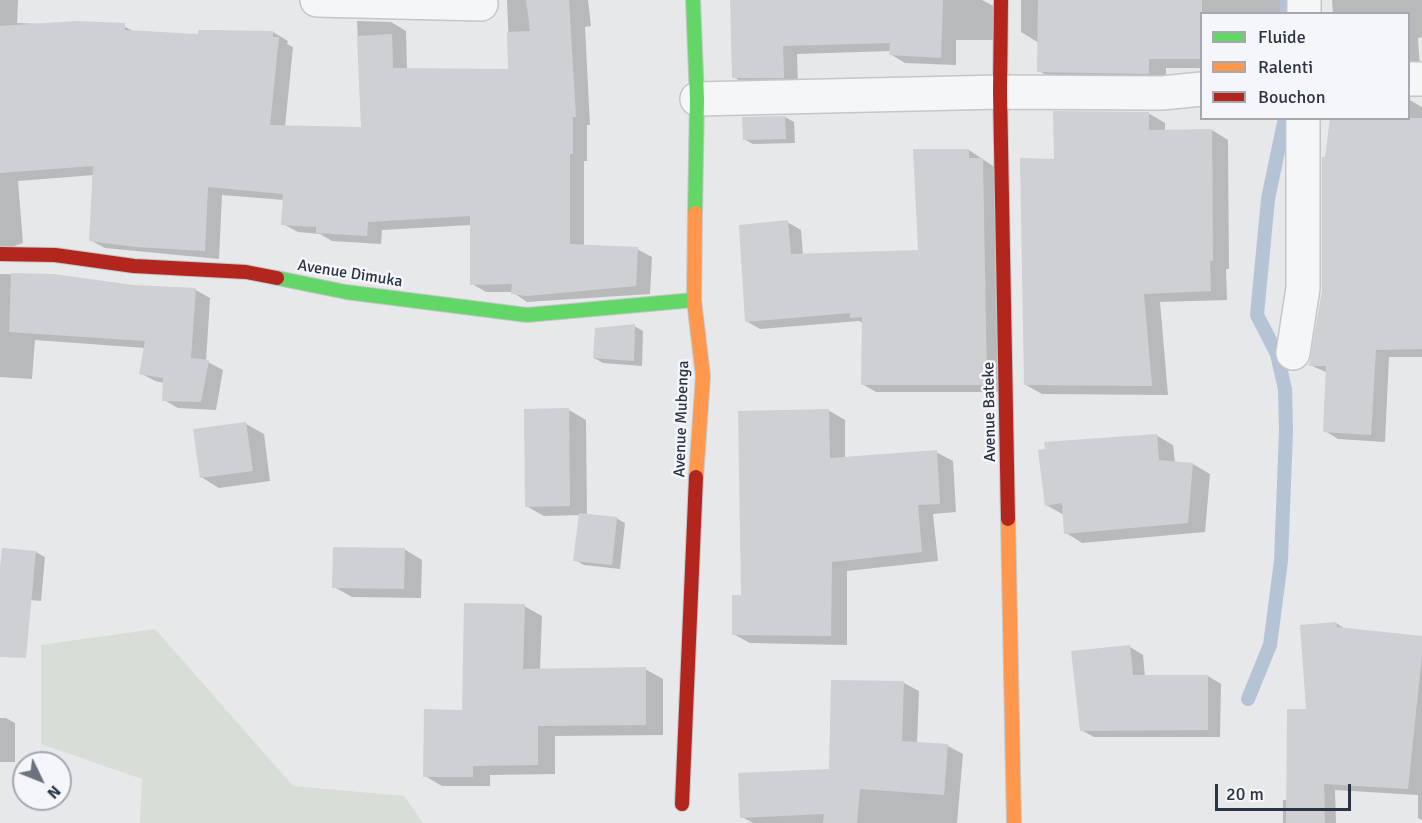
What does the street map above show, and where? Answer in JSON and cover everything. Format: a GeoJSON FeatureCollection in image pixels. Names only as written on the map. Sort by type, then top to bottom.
{"type":"FeatureCollection","features":[{"type":"Feature","properties":{"kind":"street"},"geometry":{"type":"LineString","coordinates":[[317,0],[481,4]]}},
{"type":"Feature","properties":{"kind":"street","name":"Avenue Mubenga"},"geometry":{"type":"LineString","coordinates":[[682,804],[697,448],[703,376],[694,300],[698,99],[693,0]]}},
{"type":"Feature","properties":{"kind":"street","name":"Avenue Bateke"},"geometry":{"type":"LineString","coordinates":[[1001,0],[1000,92],[1014,823]]}},
{"type":"Feature","properties":{"kind":"street"},"geometry":{"type":"LineString","coordinates":[[698,99],[1000,92],[1162,93],[1200,89]]}},
{"type":"Feature","properties":{"kind":"street"},"geometry":{"type":"LineString","coordinates":[[1293,353],[1303,288],[1303,120]]}},
{"type":"Feature","properties":{"kind":"street","name":"Avenue Dimuka"},"geometry":{"type":"LineString","coordinates":[[0,254],[55,255],[134,266],[246,272],[346,291],[527,315],[694,300]]}},
{"type":"Feature","properties":{"kind":"shaded area"},"geometry":{"type":"Polygon","coordinates":[[[155,629],[293,786],[404,796],[423,823],[140,823],[142,779],[72,755],[72,751],[61,751],[41,744],[41,645],[155,629]]]}},
{"type":"Feature","properties":{"kind":"building"},"geometry":{"type":"Polygon","coordinates":[[[526,0],[569,0],[576,117],[573,117],[573,154],[570,154],[570,244],[638,247],[636,286],[527,296],[511,294],[512,284],[470,285],[470,216],[368,222],[367,236],[316,233],[316,227],[281,225],[283,194],[208,187],[205,251],[136,247],[89,241],[93,166],[0,173],[0,26],[77,21],[125,23],[125,30],[198,34],[198,30],[273,31],[273,37],[279,37],[270,125],[361,127],[357,36],[392,34],[393,68],[508,69],[507,32],[530,31],[526,0]]]}},
{"type":"Feature","properties":{"kind":"building"},"geometry":{"type":"Polygon","coordinates":[[[730,0],[943,0],[941,58],[889,55],[890,43],[783,46],[784,78],[732,78],[730,0]]]}},
{"type":"Feature","properties":{"kind":"building"},"geometry":{"type":"Polygon","coordinates":[[[1038,0],[1202,0],[1200,59],[1149,59],[1149,74],[1037,72],[1038,0]]]}},
{"type":"Feature","properties":{"kind":"building"},"geometry":{"type":"Polygon","coordinates":[[[1053,111],[1149,112],[1149,130],[1212,129],[1213,261],[1210,261],[1211,291],[1144,294],[1152,386],[1024,385],[1020,158],[1054,159],[1053,111]]]}},
{"type":"Feature","properties":{"kind":"building"},"geometry":{"type":"Polygon","coordinates":[[[785,116],[786,139],[743,140],[742,117],[785,116]]]}},
{"type":"Feature","properties":{"kind":"building"},"geometry":{"type":"Polygon","coordinates":[[[1422,118],[1422,349],[1376,350],[1371,435],[1323,432],[1326,366],[1309,366],[1322,291],[1322,157],[1325,157],[1330,120],[1422,118]]]}},
{"type":"Feature","properties":{"kind":"building"},"geometry":{"type":"Polygon","coordinates":[[[913,149],[969,149],[969,158],[983,158],[987,385],[861,385],[862,317],[850,318],[850,313],[745,322],[739,225],[788,220],[791,254],[918,250],[913,149]]]}},
{"type":"Feature","properties":{"kind":"building"},"geometry":{"type":"Polygon","coordinates":[[[11,273],[54,274],[133,285],[196,288],[191,358],[209,360],[201,402],[162,401],[163,378],[139,374],[145,341],[9,332],[11,273]]]}},
{"type":"Feature","properties":{"kind":"building"},"geometry":{"type":"Polygon","coordinates":[[[635,324],[634,361],[593,358],[595,328],[635,324]]]}},
{"type":"Feature","properties":{"kind":"building"},"geometry":{"type":"Polygon","coordinates":[[[569,408],[570,506],[525,507],[524,409],[569,408]]]}},
{"type":"Feature","properties":{"kind":"building"},"geometry":{"type":"Polygon","coordinates":[[[829,409],[830,458],[937,450],[940,504],[918,505],[922,552],[832,562],[831,636],[732,635],[732,595],[741,595],[738,411],[829,409]]]}},
{"type":"Feature","properties":{"kind":"building"},"geometry":{"type":"Polygon","coordinates":[[[246,422],[253,471],[200,478],[193,429],[246,422]]]}},
{"type":"Feature","properties":{"kind":"building"},"geometry":{"type":"Polygon","coordinates":[[[1157,434],[1159,460],[1193,463],[1188,523],[1064,534],[1062,503],[1045,506],[1038,450],[1045,449],[1044,442],[1157,434]]]}},
{"type":"Feature","properties":{"kind":"building"},"geometry":{"type":"Polygon","coordinates":[[[579,513],[617,517],[612,565],[573,561],[579,513]]]}},
{"type":"Feature","properties":{"kind":"building"},"geometry":{"type":"Polygon","coordinates":[[[333,547],[405,548],[404,589],[332,588],[333,547]]]}},
{"type":"Feature","properties":{"kind":"building"},"geometry":{"type":"Polygon","coordinates":[[[2,548],[36,551],[26,658],[0,657],[2,548]]]}},
{"type":"Feature","properties":{"kind":"building"},"geometry":{"type":"Polygon","coordinates":[[[464,603],[525,604],[523,669],[646,667],[646,725],[538,726],[538,765],[473,766],[473,777],[423,777],[424,709],[462,710],[464,603]]]}},
{"type":"Feature","properties":{"kind":"building"},"geometry":{"type":"Polygon","coordinates":[[[1336,622],[1337,627],[1422,636],[1408,789],[1324,784],[1325,823],[1286,823],[1287,709],[1306,709],[1300,625],[1336,622]]]}},
{"type":"Feature","properties":{"kind":"building"},"geometry":{"type":"Polygon","coordinates":[[[1130,645],[1133,675],[1208,675],[1208,730],[1080,731],[1071,651],[1130,645]]]}},
{"type":"Feature","properties":{"kind":"building"},"geometry":{"type":"Polygon","coordinates":[[[831,680],[904,681],[902,741],[948,744],[944,795],[860,789],[857,823],[823,823],[824,814],[740,818],[738,773],[829,769],[831,680]]]}},
{"type":"Feature","properties":{"kind":"waterway"},"geometry":{"type":"LineString","coordinates":[[1287,0],[1287,12]]}},
{"type":"Feature","properties":{"kind":"waterway"},"geometry":{"type":"LineString","coordinates":[[1248,699],[1270,645],[1281,561],[1286,431],[1285,389],[1277,354],[1257,315],[1268,199],[1285,120]]}},
{"type":"Feature","properties":{"kind":"traffic: fast"},"geometry":{"type":"LineString","coordinates":[[693,0],[697,99],[695,213]]}},
{"type":"Feature","properties":{"kind":"traffic: fast"},"geometry":{"type":"LineString","coordinates":[[277,278],[346,292],[527,315],[694,300]]}},
{"type":"Feature","properties":{"kind":"traffic: slow"},"geometry":{"type":"LineString","coordinates":[[695,213],[694,300],[703,376],[696,477]]}},
{"type":"Feature","properties":{"kind":"traffic: slow"},"geometry":{"type":"LineString","coordinates":[[1008,519],[1014,823]]}},
{"type":"Feature","properties":{"kind":"traffic: jam"},"geometry":{"type":"LineString","coordinates":[[1001,0],[1000,92],[1008,519]]}},
{"type":"Feature","properties":{"kind":"traffic: jam"},"geometry":{"type":"LineString","coordinates":[[0,254],[55,255],[134,266],[246,272],[277,278]]}},
{"type":"Feature","properties":{"kind":"traffic: jam"},"geometry":{"type":"LineString","coordinates":[[682,804],[696,477]]}}]}
